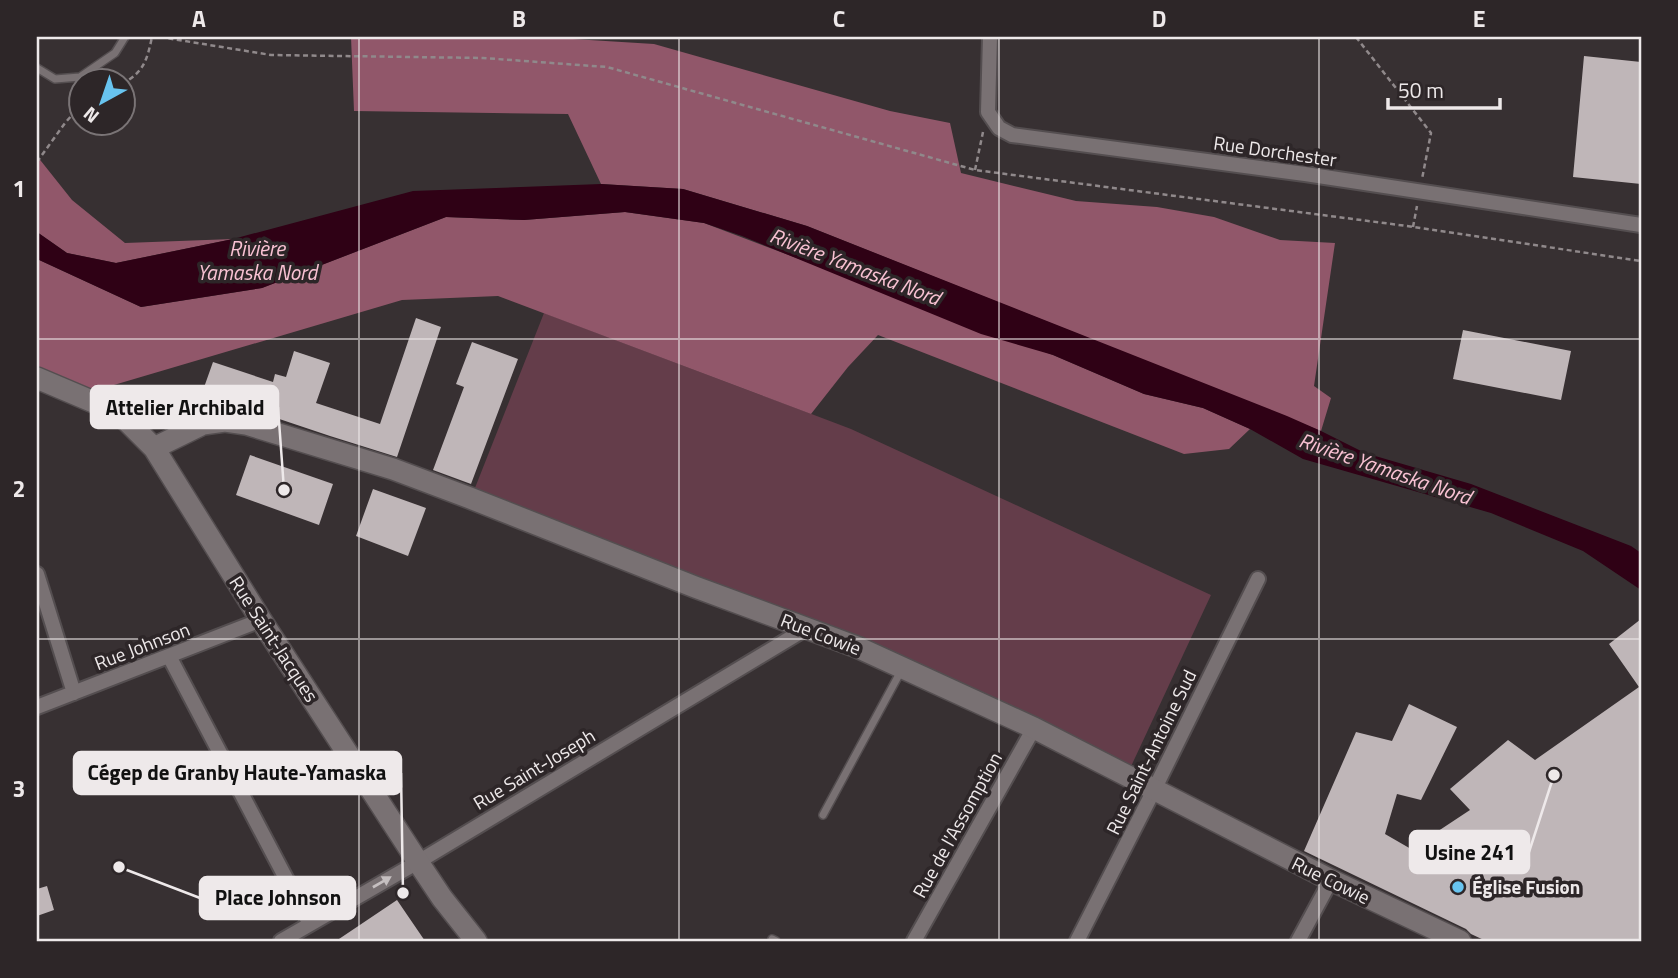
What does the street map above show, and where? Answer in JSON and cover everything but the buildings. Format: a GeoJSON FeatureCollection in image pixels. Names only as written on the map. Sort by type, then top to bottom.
{"type":"FeatureCollection","features":[{"type":"Feature","properties":{"kind":"street"},"geometry":{"type":"LineString","coordinates":[[988,112],[990,37]]}},
{"type":"Feature","properties":{"kind":"street","name":"Rue Dorchester"},"geometry":{"type":"LineString","coordinates":[[988,112],[999,128],[1012,135],[1305,174],[1641,225]]}},
{"type":"Feature","properties":{"kind":"street","name":"Rue Saint-Jacques"},"geometry":{"type":"LineString","coordinates":[[37,378],[125,419],[154,448],[261,620],[418,862],[476,941]]}},
{"type":"Feature","properties":{"kind":"street","name":"Rue Cowie"},"geometry":{"type":"LineString","coordinates":[[154,448],[202,424],[225,421],[246,424],[393,469],[471,498],[695,587],[857,647],[1034,727],[1331,880],[1461,941]]}},
{"type":"Feature","properties":{"kind":"street"},"geometry":{"type":"LineString","coordinates":[[37,574],[74,693]]}},
{"type":"Feature","properties":{"kind":"street","name":"Rue Saint-Antoine Sud"},"geometry":{"type":"LineString","coordinates":[[1077,941],[1258,579]]}},
{"type":"Feature","properties":{"kind":"street","name":"Rue Johnson"},"geometry":{"type":"LineString","coordinates":[[37,707],[261,620]]}},
{"type":"Feature","properties":{"kind":"street","name":"Rue Saint-Joseph"},"geometry":{"type":"LineString","coordinates":[[281,941],[418,862],[807,628]]}},
{"type":"Feature","properties":{"kind":"street"},"geometry":{"type":"LineString","coordinates":[[169,656],[310,924]]}},
{"type":"Feature","properties":{"kind":"street","name":"Rue de l'Assomption"},"geometry":{"type":"LineString","coordinates":[[914,941],[1034,727]]}},
{"type":"Feature","properties":{"kind":"street"},"geometry":{"type":"LineString","coordinates":[[1298,941],[1331,880]]}},
{"type":"Feature","properties":{"kind":"lane"},"geometry":{"type":"LineString","coordinates":[[37,68],[55,79],[80,77],[115,54],[125,37]]}},
{"type":"Feature","properties":{"kind":"lane"},"geometry":{"type":"LineString","coordinates":[[823,816],[903,668]]}},
{"type":"Feature","properties":{"kind":"path"},"geometry":{"type":"LineString","coordinates":[[136,74],[148,56],[152,37]]}},
{"type":"Feature","properties":{"kind":"path"},"geometry":{"type":"LineString","coordinates":[[160,37],[271,55],[483,58],[607,67],[975,170],[1413,227],[1641,261]]}},
{"type":"Feature","properties":{"kind":"path"},"geometry":{"type":"LineString","coordinates":[[1356,37],[1431,133],[1413,227]]}},
{"type":"Feature","properties":{"kind":"path"},"geometry":{"type":"LineString","coordinates":[[975,170],[988,112]]}},
{"type":"Feature","properties":{"kind":"path"},"geometry":{"type":"LineString","coordinates":[[37,162],[66,122]]}},
{"type":"Feature","properties":{"kind":"shaded area"},"geometry":{"type":"Polygon","coordinates":[[[351,37],[541,37],[654,44],[890,111],[950,123],[961,173],[1076,201],[1157,207],[1214,217],[1280,240],[1335,243],[1314,386],[1331,398],[1321,431],[807,226],[683,189],[601,184],[568,114],[354,111],[351,37]]]}},
{"type":"Feature","properties":{"kind":"shaded area"},"geometry":{"type":"Polygon","coordinates":[[[37,156],[72,200],[125,243],[233,239],[116,263],[67,253],[37,232],[37,156]]]}},
{"type":"Feature","properties":{"kind":"shaded area"},"geometry":{"type":"Polygon","coordinates":[[[625,212],[704,223],[1053,355],[1144,394],[1203,408],[1250,429],[1229,449],[1184,454],[878,335],[848,367],[811,414],[498,296],[402,300],[80,395],[37,377],[37,259],[141,307],[262,288],[446,217],[524,220],[625,212]]]}},
{"type":"Feature","properties":{"kind":"shaded area"},"geometry":{"type":"Polygon","coordinates":[[[544,313],[851,429],[1211,595],[1127,775],[1034,728],[471,498],[544,313]]]}},
{"type":"Feature","properties":{"kind":"water","name":"Rivière Yamaska Nord"},"geometry":{"type":"Polygon","coordinates":[[[601,184],[683,189],[807,226],[1287,416],[1365,453],[1471,484],[1631,546],[1641,553],[1641,590],[1583,551],[1491,513],[1303,459],[1250,429],[1203,408],[1144,394],[1053,355],[981,334],[704,223],[625,212],[524,220],[446,217],[262,288],[141,307],[37,259],[37,232],[67,253],[116,263],[233,239],[413,191],[601,184]]]}},
{"type":"Feature","properties":{"kind":"place","name":"Attelier Archibald"},"geometry":{"type":"Point","coordinates":[284,490]}},
{"type":"Feature","properties":{"kind":"place","name":"Usine 241"},"geometry":{"type":"Point","coordinates":[1554,775]}},
{"type":"Feature","properties":{"kind":"place","name":"Place Johnson"},"geometry":{"type":"Point","coordinates":[119,867]}},
{"type":"Feature","properties":{"kind":"place","name":"Église Fusion"},"geometry":{"type":"Point","coordinates":[1458,887]}},
{"type":"Feature","properties":{"kind":"place","name":"Cégep de Granby Haute-Yamaska"},"geometry":{"type":"Point","coordinates":[403,893]}}]}
